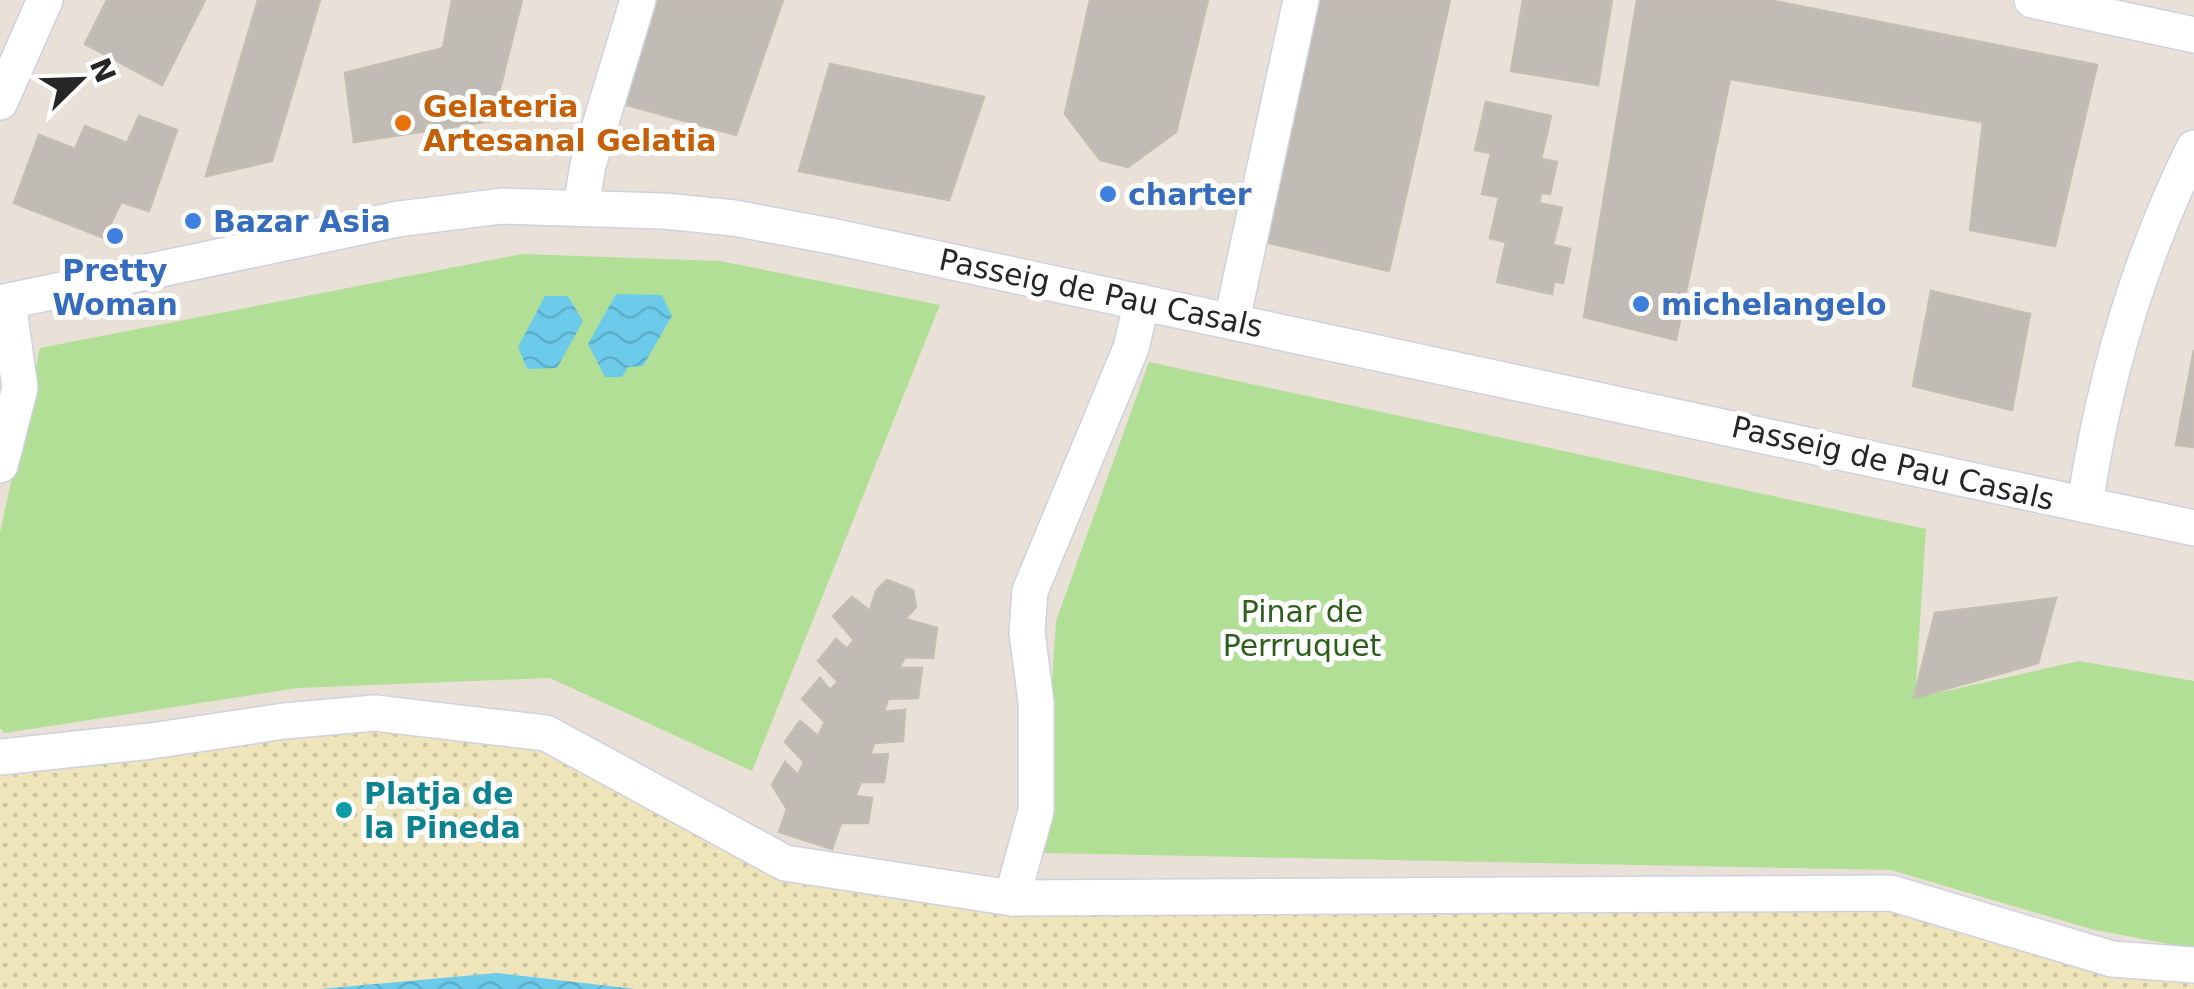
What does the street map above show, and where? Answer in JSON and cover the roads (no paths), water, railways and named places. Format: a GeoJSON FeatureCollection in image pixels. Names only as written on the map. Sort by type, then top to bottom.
{"type":"FeatureCollection","features":[{"type":"Feature","properties":{"kind":"street"},"geometry":{"type":"LineString","coordinates":[[0,102],[45,0]]}},
{"type":"Feature","properties":{"kind":"street"},"geometry":{"type":"LineString","coordinates":[[582,207],[588,165],[638,0]]}},
{"type":"Feature","properties":{"kind":"street"},"geometry":{"type":"LineString","coordinates":[[1232,320],[1301,0]]}},
{"type":"Feature","properties":{"kind":"street"},"geometry":{"type":"LineString","coordinates":[[2032,0],[2194,35]]}},
{"type":"Feature","properties":{"kind":"street"},"geometry":{"type":"LineString","coordinates":[[2085,505],[2092,462],[2130,314],[2161,221],[2194,148]]}},
{"type":"Feature","properties":{"kind":"street","name":"Passeig de Pau Casals"},"geometry":{"type":"LineString","coordinates":[[4,303],[398,219],[502,206],[664,211],[785,227],[2194,528]]}},
{"type":"Feature","properties":{"kind":"street"},"geometry":{"type":"LineString","coordinates":[[1012,898],[1036,811],[1036,702],[1026,632],[1030,591],[1131,348],[1142,302]]}},
{"type":"Feature","properties":{"kind":"street"},"geometry":{"type":"LineString","coordinates":[[0,465],[20,388],[4,303]]}},
{"type":"Feature","properties":{"kind":"street"},"geometry":{"type":"LineString","coordinates":[[0,757],[151,741],[284,720],[375,713],[546,733],[785,862],[1012,898],[1892,893],[2112,959],[2194,965]]}},
{"type":"Feature","properties":{"kind":"water"},"geometry":{"type":"Polygon","coordinates":[[[616,294],[662,295],[672,316],[643,366],[628,367],[622,377],[605,377],[588,344],[616,294]]]}},
{"type":"Feature","properties":{"kind":"water"},"geometry":{"type":"Polygon","coordinates":[[[545,296],[568,296],[583,321],[557,368],[527,369],[518,347],[545,296]]]}},
{"type":"Feature","properties":{"kind":"water"},"geometry":{"type":"Polygon","coordinates":[[[497,973],[635,989],[320,989],[497,973]]]}},
{"type":"Feature","properties":{"kind":"place","name":"Gelateria Artesanal Gelatia"},"geometry":{"type":"Point","coordinates":[403,123]}},
{"type":"Feature","properties":{"kind":"place","name":"charter"},"geometry":{"type":"Point","coordinates":[1108,194]}},
{"type":"Feature","properties":{"kind":"place","name":"Bazar Asia"},"geometry":{"type":"Point","coordinates":[193,221]}},
{"type":"Feature","properties":{"kind":"place","name":"Pretty Woman"},"geometry":{"type":"Point","coordinates":[115,236]}},
{"type":"Feature","properties":{"kind":"place","name":"michelangelo"},"geometry":{"type":"Point","coordinates":[1641,304]}},
{"type":"Feature","properties":{"kind":"place","name":"Platja de la Pineda"},"geometry":{"type":"Point","coordinates":[344,810]}},
{"type":"Feature","properties":{"kind":"park label","name":"Pinar de Perrruquet"},"geometry":{"type":"Point","coordinates":[1302,628]}}]}
